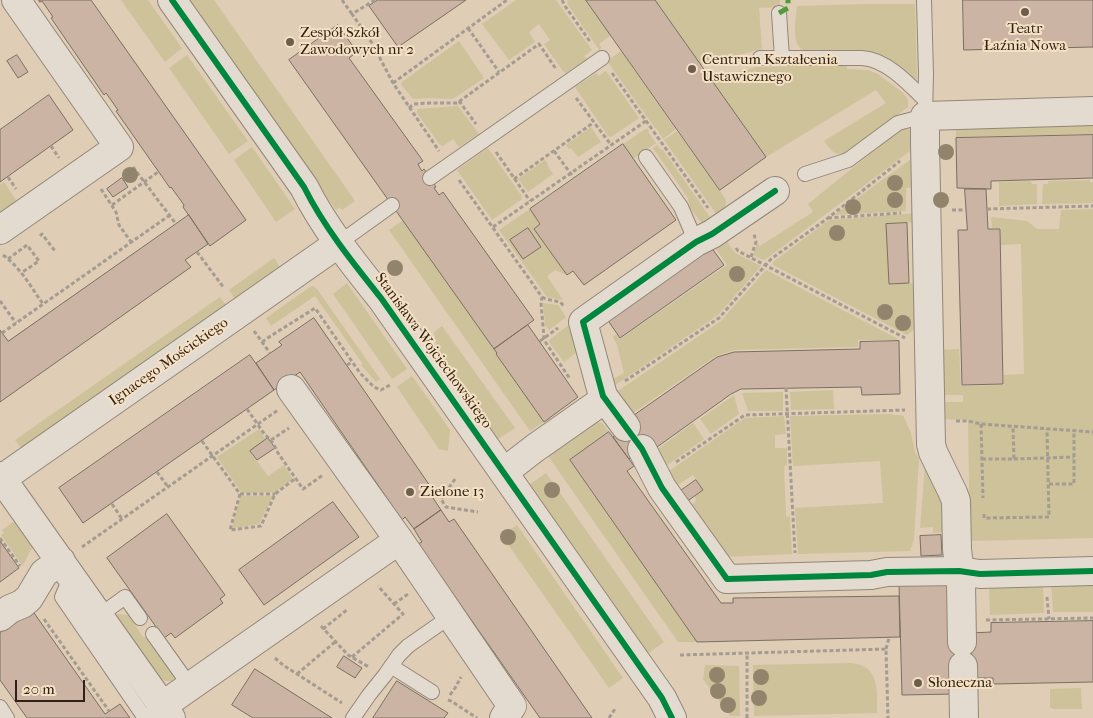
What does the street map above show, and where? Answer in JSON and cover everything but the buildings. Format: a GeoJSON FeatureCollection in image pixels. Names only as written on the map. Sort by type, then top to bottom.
{"type":"FeatureCollection","features":[{"type":"Feature","properties":{"kind":"street"},"geometry":{"type":"LineString","coordinates":[[0,230],[125,155],[16,0]]}},
{"type":"Feature","properties":{"kind":"street","name":"Stanisława Wojciechowskiego"},"geometry":{"type":"LineString","coordinates":[[172,0],[304,187],[314,207],[339,243],[382,298],[662,698],[672,718]]}},
{"type":"Feature","properties":{"kind":"street"},"geometry":{"type":"LineString","coordinates":[[964,718],[961,582],[956,501],[931,444],[925,120],[1093,111]]}},
{"type":"Feature","properties":{"kind":"street"},"geometry":{"type":"LineString","coordinates":[[615,390],[603,396],[583,322],[696,242],[712,234],[775,191]]}},
{"type":"Feature","properties":{"kind":"street","name":"Ignacego Mościckiego"},"geometry":{"type":"LineString","coordinates":[[1,478],[339,243]]}},
{"type":"Feature","properties":{"kind":"street"},"geometry":{"type":"LineString","coordinates":[[615,390],[626,427]]}},
{"type":"Feature","properties":{"kind":"street"},"geometry":{"type":"LineString","coordinates":[[504,472],[615,390]]}},
{"type":"Feature","properties":{"kind":"street"},"geometry":{"type":"LineString","coordinates":[[288,397],[399,540],[512,706],[504,718]]}},
{"type":"Feature","properties":{"kind":"street"},"geometry":{"type":"LineString","coordinates":[[642,449],[662,488],[727,579],[887,572],[959,571],[980,574],[1093,571]]}},
{"type":"Feature","properties":{"kind":"street"},"geometry":{"type":"LineString","coordinates":[[1,478],[71,562],[99,616],[156,715],[190,686],[399,540]]}},
{"type":"Feature","properties":{"kind":"street"},"geometry":{"type":"LineString","coordinates":[[0,617],[29,598],[44,573],[71,562]]}},
{"type":"Feature","properties":{"kind":"lane"},"geometry":{"type":"LineString","coordinates":[[924,0],[925,120]]}},
{"type":"Feature","properties":{"kind":"lane"},"geometry":{"type":"LineString","coordinates":[[780,13],[782,58]]}},
{"type":"Feature","properties":{"kind":"lane"},"geometry":{"type":"LineString","coordinates":[[430,178],[602,58]]}},
{"type":"Feature","properties":{"kind":"lane"},"geometry":{"type":"LineString","coordinates":[[760,58],[862,58],[874,60],[906,81],[925,120]]}},
{"type":"Feature","properties":{"kind":"lane"},"geometry":{"type":"LineString","coordinates":[[806,174],[848,160],[898,122],[925,120]]}},
{"type":"Feature","properties":{"kind":"lane"},"geometry":{"type":"LineString","coordinates":[[646,157],[681,207],[696,242]]}},
{"type":"Feature","properties":{"kind":"lane"},"geometry":{"type":"LineString","coordinates":[[339,243],[392,205]]}},
{"type":"Feature","properties":{"kind":"lane"},"geometry":{"type":"LineString","coordinates":[[71,562],[62,597],[156,715]]}},
{"type":"Feature","properties":{"kind":"lane"},"geometry":{"type":"LineString","coordinates":[[99,616],[125,597],[140,618]]}},
{"type":"Feature","properties":{"kind":"lane"},"geometry":{"type":"LineString","coordinates":[[353,718],[398,655],[451,616]]}},
{"type":"Feature","properties":{"kind":"lane"},"geometry":{"type":"LineString","coordinates":[[153,634],[190,686]]}},
{"type":"Feature","properties":{"kind":"lane"},"geometry":{"type":"LineString","coordinates":[[391,666],[432,692]]}},
{"type":"Feature","properties":{"kind":"lane"},"geometry":{"type":"LineString","coordinates":[[0,708],[7,718]]}},
{"type":"Feature","properties":{"kind":"path"},"geometry":{"type":"LineString","coordinates":[[342,0],[372,43],[393,83],[409,108],[440,152]]}},
{"type":"Feature","properties":{"kind":"path"},"geometry":{"type":"LineString","coordinates":[[352,14],[375,0]]}},
{"type":"Feature","properties":{"kind":"path"},"geometry":{"type":"LineString","coordinates":[[393,83],[507,0]]}},
{"type":"Feature","properties":{"kind":"path"},"geometry":{"type":"LineString","coordinates":[[468,28],[499,72]]}},
{"type":"Feature","properties":{"kind":"path"},"geometry":{"type":"LineString","coordinates":[[409,108],[414,104],[430,102],[456,103],[539,44],[558,73]]}},
{"type":"Feature","properties":{"kind":"path"},"geometry":{"type":"LineString","coordinates":[[573,94],[610,145]]}},
{"type":"Feature","properties":{"kind":"path"},"geometry":{"type":"LineString","coordinates":[[493,227],[646,120]]}},
{"type":"Feature","properties":{"kind":"path"},"geometry":{"type":"LineString","coordinates":[[615,390],[719,318],[771,259],[828,218],[925,120]]}},
{"type":"Feature","properties":{"kind":"path"},"geometry":{"type":"LineString","coordinates":[[514,179],[593,123]]}},
{"type":"Feature","properties":{"kind":"path"},"geometry":{"type":"LineString","coordinates":[[659,139],[713,215]]}},
{"type":"Feature","properties":{"kind":"path"},"geometry":{"type":"LineString","coordinates":[[495,151],[530,201]]}},
{"type":"Feature","properties":{"kind":"path"},"geometry":{"type":"LineString","coordinates":[[554,151],[574,178]]}},
{"type":"Feature","properties":{"kind":"path"},"geometry":{"type":"LineString","coordinates":[[125,155],[176,224]]}},
{"type":"Feature","properties":{"kind":"path"},"geometry":{"type":"LineString","coordinates":[[112,205],[158,172]]}},
{"type":"Feature","properties":{"kind":"path"},"geometry":{"type":"LineString","coordinates":[[457,177],[542,297],[544,338],[572,381]]}},
{"type":"Feature","properties":{"kind":"path"},"geometry":{"type":"LineString","coordinates":[[100,188],[112,205],[119,225],[131,242]]}},
{"type":"Feature","properties":{"kind":"path"},"geometry":{"type":"LineString","coordinates":[[987,209],[1093,206]]}},
{"type":"Feature","properties":{"kind":"path"},"geometry":{"type":"LineString","coordinates":[[828,218],[902,213]]}},
{"type":"Feature","properties":{"kind":"path"},"geometry":{"type":"LineString","coordinates":[[2,333],[170,215]]}},
{"type":"Feature","properties":{"kind":"path"},"geometry":{"type":"LineString","coordinates":[[35,239],[42,234],[55,251]]}},
{"type":"Feature","properties":{"kind":"path"},"geometry":{"type":"LineString","coordinates":[[751,257],[756,242]]}},
{"type":"Feature","properties":{"kind":"path"},"geometry":{"type":"LineString","coordinates":[[8,259],[27,245],[39,261],[21,273]]}},
{"type":"Feature","properties":{"kind":"path"},"geometry":{"type":"LineString","coordinates":[[734,245],[738,251],[908,340]]}},
{"type":"Feature","properties":{"kind":"path"},"geometry":{"type":"LineString","coordinates":[[197,252],[224,288]]}},
{"type":"Feature","properties":{"kind":"path"},"geometry":{"type":"LineString","coordinates":[[0,253],[21,273],[43,304]]}},
{"type":"Feature","properties":{"kind":"path"},"geometry":{"type":"LineString","coordinates":[[0,301],[16,323]]}},
{"type":"Feature","properties":{"kind":"path"},"geometry":{"type":"LineString","coordinates":[[270,353],[261,341],[315,308],[360,373],[381,390],[390,385]]}},
{"type":"Feature","properties":{"kind":"path"},"geometry":{"type":"LineString","coordinates":[[540,341],[558,328]]}},
{"type":"Feature","properties":{"kind":"path"},"geometry":{"type":"LineString","coordinates":[[347,365],[352,362]]}},
{"type":"Feature","properties":{"kind":"path"},"geometry":{"type":"LineString","coordinates":[[786,388],[795,554]]}},
{"type":"Feature","properties":{"kind":"path"},"geometry":{"type":"LineString","coordinates":[[71,562],[122,519],[258,424],[288,397]]}},
{"type":"Feature","properties":{"kind":"path"},"geometry":{"type":"LineString","coordinates":[[247,409],[265,435],[276,446],[278,453],[303,489],[330,470]]}},
{"type":"Feature","properties":{"kind":"path"},"geometry":{"type":"LineString","coordinates":[[671,466],[744,415],[900,410]]}},
{"type":"Feature","properties":{"kind":"path"},"geometry":{"type":"LineString","coordinates":[[930,421],[968,421],[981,424],[1093,432]]}},
{"type":"Feature","properties":{"kind":"path"},"geometry":{"type":"LineString","coordinates":[[981,424],[983,499]]}},
{"type":"Feature","properties":{"kind":"path"},"geometry":{"type":"LineString","coordinates":[[271,440],[290,426]]}},
{"type":"Feature","properties":{"kind":"path"},"geometry":{"type":"LineString","coordinates":[[1013,426],[1014,459]]}},
{"type":"Feature","properties":{"kind":"path"},"geometry":{"type":"LineString","coordinates":[[983,508],[984,518],[1049,517],[1047,429]]}},
{"type":"Feature","properties":{"kind":"path"},"geometry":{"type":"LineString","coordinates":[[1049,484],[1074,484],[1074,432]]}},
{"type":"Feature","properties":{"kind":"path"},"geometry":{"type":"LineString","coordinates":[[202,441],[240,494]]}},
{"type":"Feature","properties":{"kind":"path"},"geometry":{"type":"LineString","coordinates":[[982,460],[1074,457]]}},
{"type":"Feature","properties":{"kind":"path"},"geometry":{"type":"LineString","coordinates":[[157,472],[168,487]]}},
{"type":"Feature","properties":{"kind":"path"},"geometry":{"type":"LineString","coordinates":[[240,494],[230,530],[261,526],[275,494],[296,478]]}},
{"type":"Feature","properties":{"kind":"path"},"geometry":{"type":"LineString","coordinates":[[436,502],[441,499],[455,479]]}},
{"type":"Feature","properties":{"kind":"path"},"geometry":{"type":"LineString","coordinates":[[240,494],[275,494]]}},
{"type":"Feature","properties":{"kind":"path"},"geometry":{"type":"LineString","coordinates":[[441,499],[446,507]]}},
{"type":"Feature","properties":{"kind":"path"},"geometry":{"type":"LineString","coordinates":[[112,504],[122,519]]}},
{"type":"Feature","properties":{"kind":"path"},"geometry":{"type":"LineString","coordinates":[[441,510],[446,507],[478,512]]}},
{"type":"Feature","properties":{"kind":"path"},"geometry":{"type":"LineString","coordinates":[[0,538],[22,570]]}},
{"type":"Feature","properties":{"kind":"path"},"geometry":{"type":"LineString","coordinates":[[352,657],[403,614],[377,586]]}},
{"type":"Feature","properties":{"kind":"path"},"geometry":{"type":"LineString","coordinates":[[29,598],[109,711]]}},
{"type":"Feature","properties":{"kind":"path"},"geometry":{"type":"LineString","coordinates":[[963,643],[1093,618]]}},
{"type":"Feature","properties":{"kind":"path"},"geometry":{"type":"LineString","coordinates":[[318,623],[348,655],[369,667]]}},
{"type":"Feature","properties":{"kind":"path"},"geometry":{"type":"LineString","coordinates":[[888,718],[886,649],[889,638]]}},
{"type":"Feature","properties":{"kind":"path"},"geometry":{"type":"LineString","coordinates":[[297,674],[335,642]]}},
{"type":"Feature","properties":{"kind":"path"},"geometry":{"type":"LineString","coordinates":[[680,656],[886,649]]}},
{"type":"Feature","properties":{"kind":"path"},"geometry":{"type":"LineString","coordinates":[[269,653],[283,665],[345,705]]}},
{"type":"Feature","properties":{"kind":"path"},"geometry":{"type":"LineString","coordinates":[[747,654],[747,718]]}},
{"type":"Feature","properties":{"kind":"path"},"geometry":{"type":"LineString","coordinates":[[463,672],[447,699],[477,718]]}},
{"type":"Feature","properties":{"kind":"path"},"geometry":{"type":"LineString","coordinates":[[609,718],[615,709]]}},
{"type":"Feature","properties":{"kind":"shaded area"},"geometry":{"type":"Polygon","coordinates":[[[121,0],[148,0],[182,48],[165,62],[121,0]]]}},
{"type":"Feature","properties":{"kind":"shaded area"},"geometry":{"type":"Polygon","coordinates":[[[188,0],[214,0],[355,201],[342,210],[339,207],[336,210],[188,0]]]}},
{"type":"Feature","properties":{"kind":"shaded area"},"geometry":{"type":"Polygon","coordinates":[[[516,0],[556,0],[592,50],[584,56],[587,59],[566,73],[563,71],[544,44],[550,40],[539,24],[529,32],[535,42],[509,60],[482,24],[516,0]]]}},
{"type":"Feature","properties":{"kind":"shaded area"},"geometry":{"type":"Polygon","coordinates":[[[567,0],[586,0],[611,35],[599,44],[601,47],[600,51],[568,5],[567,0]]]}},
{"type":"Feature","properties":{"kind":"shaded area"},"geometry":{"type":"Polygon","coordinates":[[[655,0],[780,0],[780,7],[759,8],[762,49],[701,65],[655,0]]]}},
{"type":"Feature","properties":{"kind":"shaded area"},"geometry":{"type":"Polygon","coordinates":[[[915,4],[917,79],[915,80],[883,57],[808,52],[802,50],[796,41],[797,6],[915,4]]]}},
{"type":"Feature","properties":{"kind":"shaded area"},"geometry":{"type":"Polygon","coordinates":[[[459,41],[484,78],[453,99],[413,99],[401,84],[402,82],[459,41]]]}},
{"type":"Feature","properties":{"kind":"shaded area"},"geometry":{"type":"Polygon","coordinates":[[[621,51],[676,129],[663,139],[607,61],[621,51]]]}},
{"type":"Feature","properties":{"kind":"shaded area"},"geometry":{"type":"Polygon","coordinates":[[[187,55],[248,141],[229,154],[169,68],[187,55]]]}},
{"type":"Feature","properties":{"kind":"shaded area"},"geometry":{"type":"Polygon","coordinates":[[[847,65],[847,69],[868,70],[878,74],[903,93],[908,100],[908,107],[844,154],[834,152],[824,141],[886,103],[876,90],[766,157],[711,79],[757,67],[847,65]]]}},
{"type":"Feature","properties":{"kind":"shaded area"},"geometry":{"type":"Polygon","coordinates":[[[606,71],[639,118],[611,137],[608,136],[575,87],[596,73],[599,76],[606,71]]]}},
{"type":"Feature","properties":{"kind":"shaded area"},"geometry":{"type":"Polygon","coordinates":[[[458,106],[479,134],[459,147],[453,139],[443,146],[440,145],[417,113],[417,109],[458,106]]]}},
{"type":"Feature","properties":{"kind":"shaded area"},"geometry":{"type":"Polygon","coordinates":[[[1093,123],[1093,134],[956,137],[956,127],[1093,123]]]}},
{"type":"Feature","properties":{"kind":"shaded area"},"geometry":{"type":"Polygon","coordinates":[[[591,127],[601,142],[578,157],[566,145],[591,127]]]}},
{"type":"Feature","properties":{"kind":"shaded area"},"geometry":{"type":"Polygon","coordinates":[[[647,128],[656,143],[633,159],[623,144],[647,128]]]}},
{"type":"Feature","properties":{"kind":"shaded area"},"geometry":{"type":"Polygon","coordinates":[[[902,128],[908,129],[913,133],[914,148],[766,259],[763,260],[753,255],[757,243],[760,246],[813,212],[808,204],[902,128]]]}},
{"type":"Feature","properties":{"kind":"shaded area"},"geometry":{"type":"Polygon","coordinates":[[[677,131],[726,201],[725,209],[717,215],[664,140],[677,131]]]}},
{"type":"Feature","properties":{"kind":"shaded area"},"geometry":{"type":"Polygon","coordinates":[[[657,145],[663,150],[712,220],[704,226],[690,208],[688,198],[653,148],[657,145]]]}},
{"type":"Feature","properties":{"kind":"shaded area"},"geometry":{"type":"Polygon","coordinates":[[[252,147],[295,209],[276,222],[234,160],[252,147]]]}},
{"type":"Feature","properties":{"kind":"shaded area"},"geometry":{"type":"Polygon","coordinates":[[[488,148],[522,199],[492,220],[457,170],[488,148]]]}},
{"type":"Feature","properties":{"kind":"shaded area"},"geometry":{"type":"Polygon","coordinates":[[[914,157],[916,187],[906,188],[906,211],[834,215],[914,157]]]}},
{"type":"Feature","properties":{"kind":"shaded area"},"geometry":{"type":"Polygon","coordinates":[[[545,160],[553,174],[528,192],[518,179],[545,160]]]}},
{"type":"Feature","properties":{"kind":"shaded area"},"geometry":{"type":"Polygon","coordinates":[[[1090,180],[1090,182],[1093,182],[1093,203],[1042,204],[1043,184],[1048,184],[1048,181],[1090,180]]]}},
{"type":"Feature","properties":{"kind":"shaded area"},"geometry":{"type":"Polygon","coordinates":[[[1031,181],[1032,184],[1037,184],[1037,204],[999,206],[999,182],[1031,181]]]}},
{"type":"Feature","properties":{"kind":"shaded area"},"geometry":{"type":"Polygon","coordinates":[[[4,182],[18,203],[0,216],[0,185],[4,182]]]}},
{"type":"Feature","properties":{"kind":"shaded area"},"geometry":{"type":"Polygon","coordinates":[[[530,209],[540,224],[534,229],[567,275],[555,270],[547,276],[563,300],[547,297],[499,230],[530,209]],[[528,228],[511,240],[523,259],[541,247],[528,228]]]}},
{"type":"Feature","properties":{"kind":"shaded area"},"geometry":{"type":"Polygon","coordinates":[[[1093,209],[1093,538],[970,541],[968,420],[940,419],[939,402],[963,402],[963,395],[939,395],[939,350],[959,349],[961,386],[1004,385],[1004,375],[1024,374],[1021,244],[1001,245],[1001,228],[992,228],[991,217],[1027,221],[1037,229],[1059,229],[1061,210],[1093,209]]]}},
{"type":"Feature","properties":{"kind":"shaded area"},"geometry":{"type":"Polygon","coordinates":[[[917,213],[917,222],[886,224],[889,284],[918,283],[918,327],[907,335],[773,265],[773,262],[829,220],[917,213]]]}},
{"type":"Feature","properties":{"kind":"shaded area"},"geometry":{"type":"Polygon","coordinates":[[[403,220],[544,422],[530,431],[389,230],[403,220]]]}},
{"type":"Feature","properties":{"kind":"shaded area"},"geometry":{"type":"Polygon","coordinates":[[[722,234],[735,253],[761,266],[718,315],[611,388],[610,381],[624,373],[613,337],[616,334],[620,339],[727,265],[713,245],[722,234]]]}},
{"type":"Feature","properties":{"kind":"shaded area"},"geometry":{"type":"Polygon","coordinates":[[[274,258],[280,267],[235,299],[229,290],[274,258]]]}},
{"type":"Feature","properties":{"kind":"shaded area"},"geometry":{"type":"Polygon","coordinates":[[[766,270],[898,340],[858,340],[858,347],[734,350],[716,356],[630,415],[615,393],[721,321],[766,270]]]}},
{"type":"Feature","properties":{"kind":"shaded area"},"geometry":{"type":"Polygon","coordinates":[[[347,283],[407,369],[392,379],[333,294],[347,283]]]}},
{"type":"Feature","properties":{"kind":"shaded area"},"geometry":{"type":"Polygon","coordinates":[[[313,286],[380,379],[376,382],[361,365],[363,364],[315,296],[271,326],[266,318],[313,286]]]}},
{"type":"Feature","properties":{"kind":"shaded area"},"geometry":{"type":"Polygon","coordinates":[[[220,297],[226,305],[21,448],[15,440],[220,297]]]}},
{"type":"Feature","properties":{"kind":"shaded area"},"geometry":{"type":"Polygon","coordinates":[[[543,303],[558,305],[566,317],[549,330],[545,325],[543,303]]]}},
{"type":"Feature","properties":{"kind":"shaded area"},"geometry":{"type":"Polygon","coordinates":[[[573,322],[581,349],[564,362],[549,340],[573,322]]]}},
{"type":"Feature","properties":{"kind":"shaded area"},"geometry":{"type":"Polygon","coordinates":[[[442,326],[515,428],[498,439],[438,355],[434,332],[442,326]]]}},
{"type":"Feature","properties":{"kind":"shaded area"},"geometry":{"type":"Polygon","coordinates":[[[412,376],[450,430],[448,451],[439,449],[397,387],[412,376]]]}},
{"type":"Feature","properties":{"kind":"shaded area"},"geometry":{"type":"Polygon","coordinates":[[[833,390],[834,409],[791,410],[790,392],[833,390]]]}},
{"type":"Feature","properties":{"kind":"shaded area"},"geometry":{"type":"Polygon","coordinates":[[[783,392],[783,411],[748,411],[742,393],[783,392]]]}},
{"type":"Feature","properties":{"kind":"shaded area"},"geometry":{"type":"Polygon","coordinates":[[[734,395],[739,414],[711,434],[700,419],[734,395]]]}},
{"type":"Feature","properties":{"kind":"shaded area"},"geometry":{"type":"Polygon","coordinates":[[[903,415],[919,459],[914,539],[910,551],[798,554],[795,508],[883,503],[880,461],[793,466],[790,416],[903,415]]]}},
{"type":"Feature","properties":{"kind":"shaded area"},"geometry":{"type":"Polygon","coordinates":[[[784,416],[786,434],[775,435],[775,448],[787,448],[787,465],[784,466],[786,516],[790,517],[792,554],[721,557],[688,508],[696,501],[694,496],[703,490],[693,475],[676,486],[669,471],[745,418],[784,416]]]}},
{"type":"Feature","properties":{"kind":"shaded area"},"geometry":{"type":"Polygon","coordinates":[[[596,421],[602,423],[609,432],[570,460],[697,642],[678,642],[546,453],[596,421]]]}},
{"type":"Feature","properties":{"kind":"shaded area"},"geometry":{"type":"Polygon","coordinates":[[[693,423],[704,439],[666,466],[655,451],[693,423]]]}},
{"type":"Feature","properties":{"kind":"shaded area"},"geometry":{"type":"Polygon","coordinates":[[[259,429],[266,440],[250,452],[268,476],[284,465],[293,479],[275,492],[242,493],[217,457],[259,429]]]}},
{"type":"Feature","properties":{"kind":"shaded area"},"geometry":{"type":"Polygon","coordinates":[[[925,466],[942,500],[947,532],[933,533],[933,527],[920,528],[925,466]]]}},
{"type":"Feature","properties":{"kind":"shaded area"},"geometry":{"type":"Polygon","coordinates":[[[546,473],[664,642],[647,654],[529,485],[546,473]]]}},
{"type":"Feature","properties":{"kind":"shaded area"},"geometry":{"type":"Polygon","coordinates":[[[241,496],[273,496],[259,524],[232,528],[241,496]]]}},
{"type":"Feature","properties":{"kind":"shaded area"},"geometry":{"type":"Polygon","coordinates":[[[16,520],[33,546],[23,565],[1,535],[4,533],[2,530],[16,520]]]}},
{"type":"Feature","properties":{"kind":"shaded area"},"geometry":{"type":"Polygon","coordinates":[[[517,525],[623,678],[609,688],[502,536],[517,525]]]}},
{"type":"Feature","properties":{"kind":"shaded area"},"geometry":{"type":"Polygon","coordinates":[[[1093,582],[1093,612],[1053,612],[1051,583],[1093,582]]]}},
{"type":"Feature","properties":{"kind":"shaded area"},"geometry":{"type":"Polygon","coordinates":[[[1043,583],[1044,613],[990,615],[989,585],[1043,583]]]}},
{"type":"Feature","properties":{"kind":"shaded area"},"geometry":{"type":"Polygon","coordinates":[[[118,614],[128,615],[174,676],[175,681],[166,681],[158,678],[115,617],[118,614]]]}},
{"type":"Feature","properties":{"kind":"shaded area"},"geometry":{"type":"Polygon","coordinates":[[[850,663],[867,668],[872,674],[875,680],[877,713],[754,716],[753,665],[850,663]]]}},
{"type":"Feature","properties":{"kind":"shaded area"},"geometry":{"type":"Polygon","coordinates":[[[705,665],[739,666],[740,716],[730,716],[703,679],[705,665]]]}},
{"type":"Feature","properties":{"kind":"shaded area"},"geometry":{"type":"Polygon","coordinates":[[[1081,688],[1082,709],[1053,709],[1050,707],[1050,689],[1081,688]]]}},
{"type":"Feature","properties":{"kind":"marked path"},"geometry":{"type":"LineString","coordinates":[[779,13],[788,8],[788,0]]}},
{"type":"Feature","properties":{"kind":"cycle path"},"geometry":{"type":"LineString","coordinates":[[172,0],[304,187],[340,244],[381,298],[662,698],[672,718]]}},
{"type":"Feature","properties":{"kind":"cycle path"},"geometry":{"type":"LineString","coordinates":[[775,191],[712,234],[696,242],[583,322],[603,396],[642,449],[662,488],[727,579],[871,575],[887,572],[959,571],[980,574],[1093,571]]}},
{"type":"Feature","properties":{"kind":"place","name":"Teatr Łaźnia Nowa"},"geometry":{"type":"Point","coordinates":[1025,12]}},
{"type":"Feature","properties":{"kind":"place","name":"Zespół Szkół Zawodowych nr 2"},"geometry":{"type":"Point","coordinates":[290,42]}},
{"type":"Feature","properties":{"kind":"place","name":"Centrum Kształcenia Ustawicznego"},"geometry":{"type":"Point","coordinates":[692,69]}},
{"type":"Feature","properties":{"kind":"place","name":"Zielone 13"},"geometry":{"type":"Point","coordinates":[410,492]}},
{"type":"Feature","properties":{"kind":"place","name":"Słoneczna"},"geometry":{"type":"Point","coordinates":[918,683]}}]}
